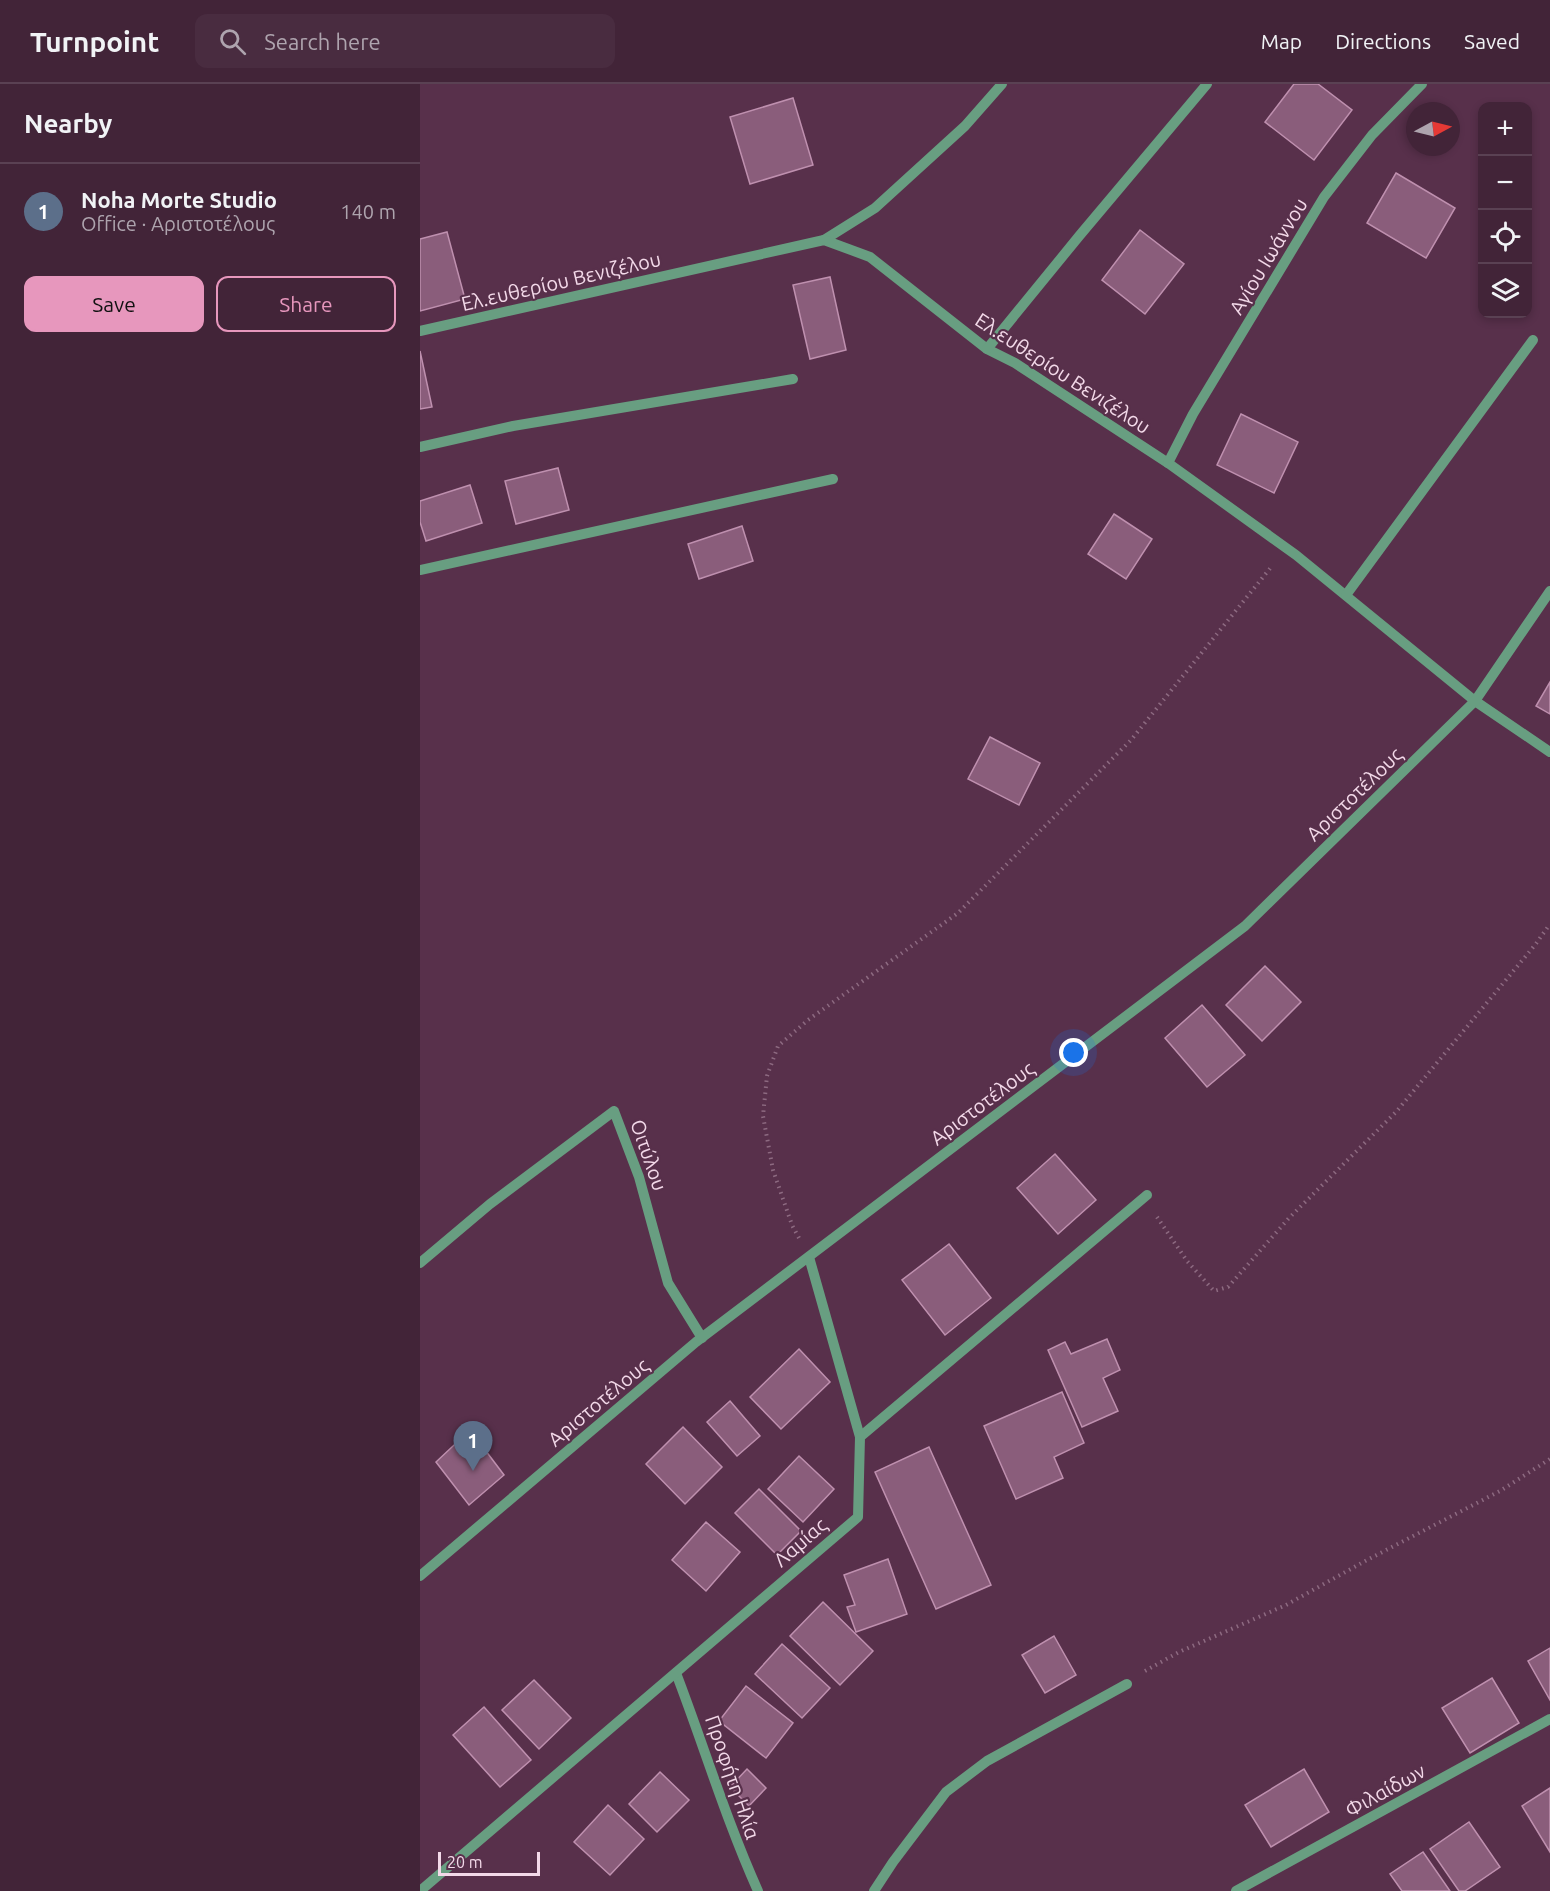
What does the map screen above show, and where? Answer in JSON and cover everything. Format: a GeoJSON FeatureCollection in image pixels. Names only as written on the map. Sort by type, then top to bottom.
{"type":"FeatureCollection","features":[{"type":"Feature","properties":{"kind":"street"},"geometry":{"type":"LineString","coordinates":[[824,240],[875,208],[965,126],[1002,84]]}},
{"type":"Feature","properties":{"kind":"street"},"geometry":{"type":"LineString","coordinates":[[987,350],[1207,84]]}},
{"type":"Feature","properties":{"kind":"street","name":"Αγίου Ιωάννου"},"geometry":{"type":"LineString","coordinates":[[1168,463],[1192,414],[1324,197],[1372,135],[1422,84]]}},
{"type":"Feature","properties":{"kind":"street","name":"Ελ.ευθερίου Βενιζέλου"},"geometry":{"type":"LineString","coordinates":[[420,331],[824,240],[870,257],[987,350],[1016,363],[1168,463],[1287,548],[1474,701],[1550,752]]}},
{"type":"Feature","properties":{"kind":"street"},"geometry":{"type":"LineString","coordinates":[[1346,595],[1533,340]]}},
{"type":"Feature","properties":{"kind":"street"},"geometry":{"type":"LineString","coordinates":[[420,447],[513,426],[793,379]]}},
{"type":"Feature","properties":{"kind":"street"},"geometry":{"type":"LineString","coordinates":[[420,570],[833,479]]}},
{"type":"Feature","properties":{"kind":"street","name":"Αριστοτέλους"},"geometry":{"type":"LineString","coordinates":[[420,1576],[702,1338],[1245,926],[1474,701],[1550,591]]}},
{"type":"Feature","properties":{"kind":"street","name":"Οιτύλου"},"geometry":{"type":"LineString","coordinates":[[420,1263],[490,1204],[614,1111],[639,1178],[668,1283],[702,1338]]}},
{"type":"Feature","properties":{"kind":"street"},"geometry":{"type":"LineString","coordinates":[[860,1437],[1147,1195]]}},
{"type":"Feature","properties":{"kind":"street","name":"Λαμίας"},"geometry":{"type":"LineString","coordinates":[[420,1891],[858,1517],[860,1437],[809,1257]]}},
{"type":"Feature","properties":{"kind":"street","name":"Προφήτη Ηλία"},"geometry":{"type":"LineString","coordinates":[[676,1673],[740,1852],[758,1891]]}},
{"type":"Feature","properties":{"kind":"street"},"geometry":{"type":"LineString","coordinates":[[874,1891],[946,1792],[987,1761],[1127,1684]]}},
{"type":"Feature","properties":{"kind":"street","name":"Φιλαίδων"},"geometry":{"type":"LineString","coordinates":[[1236,1891],[1550,1719]]}},
{"type":"Feature","properties":{"kind":"path"},"geometry":{"type":"LineString","coordinates":[[809,1257],[792,1225],[773,1170],[763,1116],[766,1076],[778,1046],[808,1020],[958,913],[1131,740],[1287,548]]}},
{"type":"Feature","properties":{"kind":"path"},"geometry":{"type":"LineString","coordinates":[[1147,1195],[1156,1217],[1187,1261],[1214,1291],[1228,1287],[1289,1218],[1396,1112],[1550,924]]}},
{"type":"Feature","properties":{"kind":"path"},"geometry":{"type":"LineString","coordinates":[[1127,1684],[1179,1652],[1286,1605],[1500,1491],[1550,1460]]}},
{"type":"Feature","properties":{"kind":"building"},"geometry":{"type":"Polygon","coordinates":[[[1294,84],[1318,84],[1352,110],[1314,160],[1265,122],[1294,84]]]}},
{"type":"Feature","properties":{"kind":"building"},"geometry":{"type":"Polygon","coordinates":[[[793,98],[813,165],[750,184],[730,117],[793,98]]]}},
{"type":"Feature","properties":{"kind":"building"},"geometry":{"type":"Polygon","coordinates":[[[1396,173],[1455,208],[1426,258],[1367,223],[1396,173]]]}},
{"type":"Feature","properties":{"kind":"building"},"geometry":{"type":"Polygon","coordinates":[[[1140,230],[1184,264],[1145,314],[1102,280],[1140,230]]]}},
{"type":"Feature","properties":{"kind":"building"},"geometry":{"type":"Polygon","coordinates":[[[447,232],[465,299],[420,311],[420,239],[447,232]]]}},
{"type":"Feature","properties":{"kind":"building"},"geometry":{"type":"Polygon","coordinates":[[[830,277],[846,350],[810,359],[793,285],[830,277]]]}},
{"type":"Feature","properties":{"kind":"building"},"geometry":{"type":"Polygon","coordinates":[[[420,351],[432,407],[420,409],[420,351]]]}},
{"type":"Feature","properties":{"kind":"building"},"geometry":{"type":"Polygon","coordinates":[[[1241,414],[1298,442],[1274,493],[1217,465],[1241,414]]]}},
{"type":"Feature","properties":{"kind":"building"},"geometry":{"type":"Polygon","coordinates":[[[558,468],[569,510],[516,524],[505,481],[558,468]]]}},
{"type":"Feature","properties":{"kind":"building"},"geometry":{"type":"Polygon","coordinates":[[[470,485],[482,523],[426,541],[420,522],[420,501],[470,485]]]}},
{"type":"Feature","properties":{"kind":"building"},"geometry":{"type":"Polygon","coordinates":[[[1114,514],[1152,539],[1126,579],[1088,554],[1114,514]]]}},
{"type":"Feature","properties":{"kind":"building"},"geometry":{"type":"Polygon","coordinates":[[[742,526],[753,561],[699,579],[688,544],[742,526]]]}},
{"type":"Feature","properties":{"kind":"building"},"geometry":{"type":"Polygon","coordinates":[[[1550,682],[1550,714],[1536,706],[1550,682]]]}},
{"type":"Feature","properties":{"kind":"building"},"geometry":{"type":"Polygon","coordinates":[[[990,737],[1040,763],[1019,805],[968,779],[990,737]]]}},
{"type":"Feature","properties":{"kind":"building"},"geometry":{"type":"Polygon","coordinates":[[[1265,966],[1301,1002],[1262,1041],[1226,1005],[1265,966]]]}},
{"type":"Feature","properties":{"kind":"building"},"geometry":{"type":"Polygon","coordinates":[[[1202,1005],[1245,1055],[1207,1087],[1165,1038],[1202,1005]]]}},
{"type":"Feature","properties":{"kind":"building"},"geometry":{"type":"Polygon","coordinates":[[[1055,1154],[1096,1200],[1058,1234],[1017,1188],[1055,1154]]]}},
{"type":"Feature","properties":{"kind":"building"},"geometry":{"type":"Polygon","coordinates":[[[949,1244],[991,1298],[945,1335],[902,1280],[949,1244]]]}},
{"type":"Feature","properties":{"kind":"building"},"geometry":{"type":"Polygon","coordinates":[[[1107,1339],[1120,1370],[1103,1378],[1118,1411],[1082,1427],[1048,1350],[1065,1342],[1071,1354],[1107,1339]]]}},
{"type":"Feature","properties":{"kind":"building"},"geometry":{"type":"Polygon","coordinates":[[[799,1349],[830,1382],[781,1429],[750,1397],[799,1349]]]}},
{"type":"Feature","properties":{"kind":"building"},"geometry":{"type":"Polygon","coordinates":[[[1062,1392],[1084,1443],[1054,1457],[1063,1478],[1016,1499],[984,1426],[1062,1392]]]}},
{"type":"Feature","properties":{"kind":"building"},"geometry":{"type":"Polygon","coordinates":[[[730,1401],[760,1436],[737,1456],[707,1422],[730,1401]]]}},
{"type":"Feature","properties":{"kind":"building"},"geometry":{"type":"Polygon","coordinates":[[[683,1427],[722,1467],[685,1504],[646,1464],[683,1427]]]}},
{"type":"Feature","properties":{"kind":"building"},"geometry":{"type":"Polygon","coordinates":[[[470,1430],[504,1475],[469,1505],[436,1462],[470,1430]]]}},
{"type":"Feature","properties":{"kind":"building"},"geometry":{"type":"Polygon","coordinates":[[[929,1447],[991,1585],[936,1609],[875,1472],[929,1447]]]}},
{"type":"Feature","properties":{"kind":"building"},"geometry":{"type":"Polygon","coordinates":[[[799,1456],[834,1489],[803,1522],[768,1489],[799,1456]]]}},
{"type":"Feature","properties":{"kind":"building"},"geometry":{"type":"Polygon","coordinates":[[[759,1489],[801,1531],[777,1555],[735,1513],[759,1489]]]}},
{"type":"Feature","properties":{"kind":"building"},"geometry":{"type":"Polygon","coordinates":[[[706,1522],[740,1552],[706,1591],[672,1560],[706,1522]]]}},
{"type":"Feature","properties":{"kind":"building"},"geometry":{"type":"Polygon","coordinates":[[[888,1559],[907,1614],[856,1632],[847,1607],[855,1605],[844,1575],[888,1559]]]}},
{"type":"Feature","properties":{"kind":"building"},"geometry":{"type":"Polygon","coordinates":[[[823,1602],[873,1651],[840,1685],[790,1636],[823,1602]]]}},
{"type":"Feature","properties":{"kind":"building"},"geometry":{"type":"Polygon","coordinates":[[[1054,1636],[1076,1675],[1045,1693],[1022,1655],[1054,1636]]]}},
{"type":"Feature","properties":{"kind":"building"},"geometry":{"type":"Polygon","coordinates":[[[782,1644],[830,1688],[802,1718],[755,1674],[782,1644]]]}},
{"type":"Feature","properties":{"kind":"building"},"geometry":{"type":"Polygon","coordinates":[[[1550,1648],[1550,1700],[1528,1661],[1550,1648]]]}},
{"type":"Feature","properties":{"kind":"building"},"geometry":{"type":"Polygon","coordinates":[[[1492,1678],[1519,1723],[1470,1753],[1442,1708],[1492,1678]]]}},
{"type":"Feature","properties":{"kind":"building"},"geometry":{"type":"Polygon","coordinates":[[[534,1680],[571,1718],[539,1749],[502,1710],[534,1680]]]}},
{"type":"Feature","properties":{"kind":"building"},"geometry":{"type":"Polygon","coordinates":[[[746,1686],[793,1723],[766,1758],[719,1721],[746,1686]]]}},
{"type":"Feature","properties":{"kind":"building"},"geometry":{"type":"Polygon","coordinates":[[[484,1707],[531,1760],[500,1787],[453,1735],[484,1707]]]}},
{"type":"Feature","properties":{"kind":"building"},"geometry":{"type":"Polygon","coordinates":[[[747,1769],[766,1788],[749,1806],[730,1787],[747,1769]]]}},
{"type":"Feature","properties":{"kind":"building"},"geometry":{"type":"Polygon","coordinates":[[[1304,1769],[1329,1812],[1271,1847],[1245,1805],[1304,1769]]]}},
{"type":"Feature","properties":{"kind":"building"},"geometry":{"type":"Polygon","coordinates":[[[660,1772],[689,1800],[657,1832],[629,1804],[660,1772]]]}},
{"type":"Feature","properties":{"kind":"building"},"geometry":{"type":"Polygon","coordinates":[[[1550,1788],[1550,1852],[1522,1806],[1550,1788]]]}},
{"type":"Feature","properties":{"kind":"building"},"geometry":{"type":"Polygon","coordinates":[[[608,1805],[644,1839],[610,1875],[574,1842],[608,1805]]]}},
{"type":"Feature","properties":{"kind":"building"},"geometry":{"type":"Polygon","coordinates":[[[1469,1822],[1500,1867],[1465,1891],[1459,1891],[1430,1849],[1469,1822]]]}},
{"type":"Feature","properties":{"kind":"building"},"geometry":{"type":"Polygon","coordinates":[[[1423,1852],[1450,1891],[1402,1891],[1390,1874],[1423,1852]]]}},
{"type":"Feature","properties":{"kind":"place","name":"Noha Morte Studio"},"geometry":{"type":"Point","coordinates":[473,1471]}}]}
